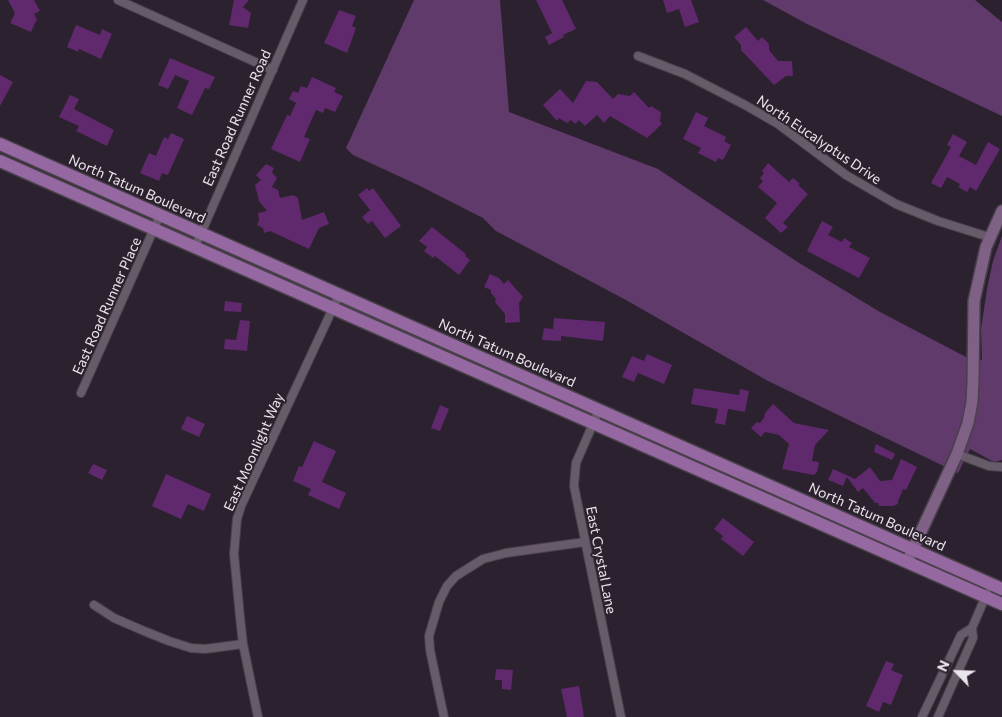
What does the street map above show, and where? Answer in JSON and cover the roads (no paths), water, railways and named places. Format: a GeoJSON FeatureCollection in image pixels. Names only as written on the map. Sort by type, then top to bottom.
{"type":"FeatureCollection","features":[{"type":"Feature","properties":{"kind":"main road","name":"North Tatum Boulevard"},"geometry":{"type":"LineString","coordinates":[[0,144],[997,587]]}},
{"type":"Feature","properties":{"kind":"main road","name":"North Tatum Boulevard"},"geometry":{"type":"LineString","coordinates":[[0,161],[1002,604]]}},
{"type":"Feature","properties":{"kind":"street"},"geometry":{"type":"LineString","coordinates":[[118,0],[272,70]]}},
{"type":"Feature","properties":{"kind":"street","name":"East Road Runner Road"},"geometry":{"type":"LineString","coordinates":[[195,246],[303,0]]}},
{"type":"Feature","properties":{"kind":"street","name":"North Eucalyptus Drive"},"geometry":{"type":"LineString","coordinates":[[638,56],[685,74],[745,105],[778,124],[846,175],[896,204],[938,221],[989,237]]}},
{"type":"Feature","properties":{"kind":"street"},"geometry":{"type":"LineString","coordinates":[[907,562],[957,454],[968,423],[972,402],[974,301],[989,237],[1002,211]]}},
{"type":"Feature","properties":{"kind":"street","name":"East Road Runner Place"},"geometry":{"type":"LineString","coordinates":[[81,393],[160,215]]}},
{"type":"Feature","properties":{"kind":"street","name":"East Moonlight Way"},"geometry":{"type":"LineString","coordinates":[[258,717],[243,644],[234,554],[237,519],[241,506],[339,295]]}},
{"type":"Feature","properties":{"kind":"street","name":"East Crystal Lane"},"geometry":{"type":"LineString","coordinates":[[599,410],[576,463],[574,486],[621,717]]}},
{"type":"Feature","properties":{"kind":"street"},"geometry":{"type":"LineString","coordinates":[[957,454],[989,466],[1002,467]]}},
{"type":"Feature","properties":{"kind":"street"},"geometry":{"type":"LineString","coordinates":[[444,717],[430,650],[429,636],[439,602],[447,586],[456,576],[483,559],[506,553],[585,542]]}},
{"type":"Feature","properties":{"kind":"street"},"geometry":{"type":"LineString","coordinates":[[938,717],[973,638],[972,628],[986,596],[997,587]]}},
{"type":"Feature","properties":{"kind":"street"},"geometry":{"type":"LineString","coordinates":[[94,605],[114,618],[191,648],[205,649],[243,644]]}},
{"type":"Feature","properties":{"kind":"street"},"geometry":{"type":"LineString","coordinates":[[922,717],[961,635],[972,628]]}},
{"type":"Feature","properties":{"kind":"street"},"geometry":{"type":"LineString","coordinates":[[930,699],[944,705]]}}]}
